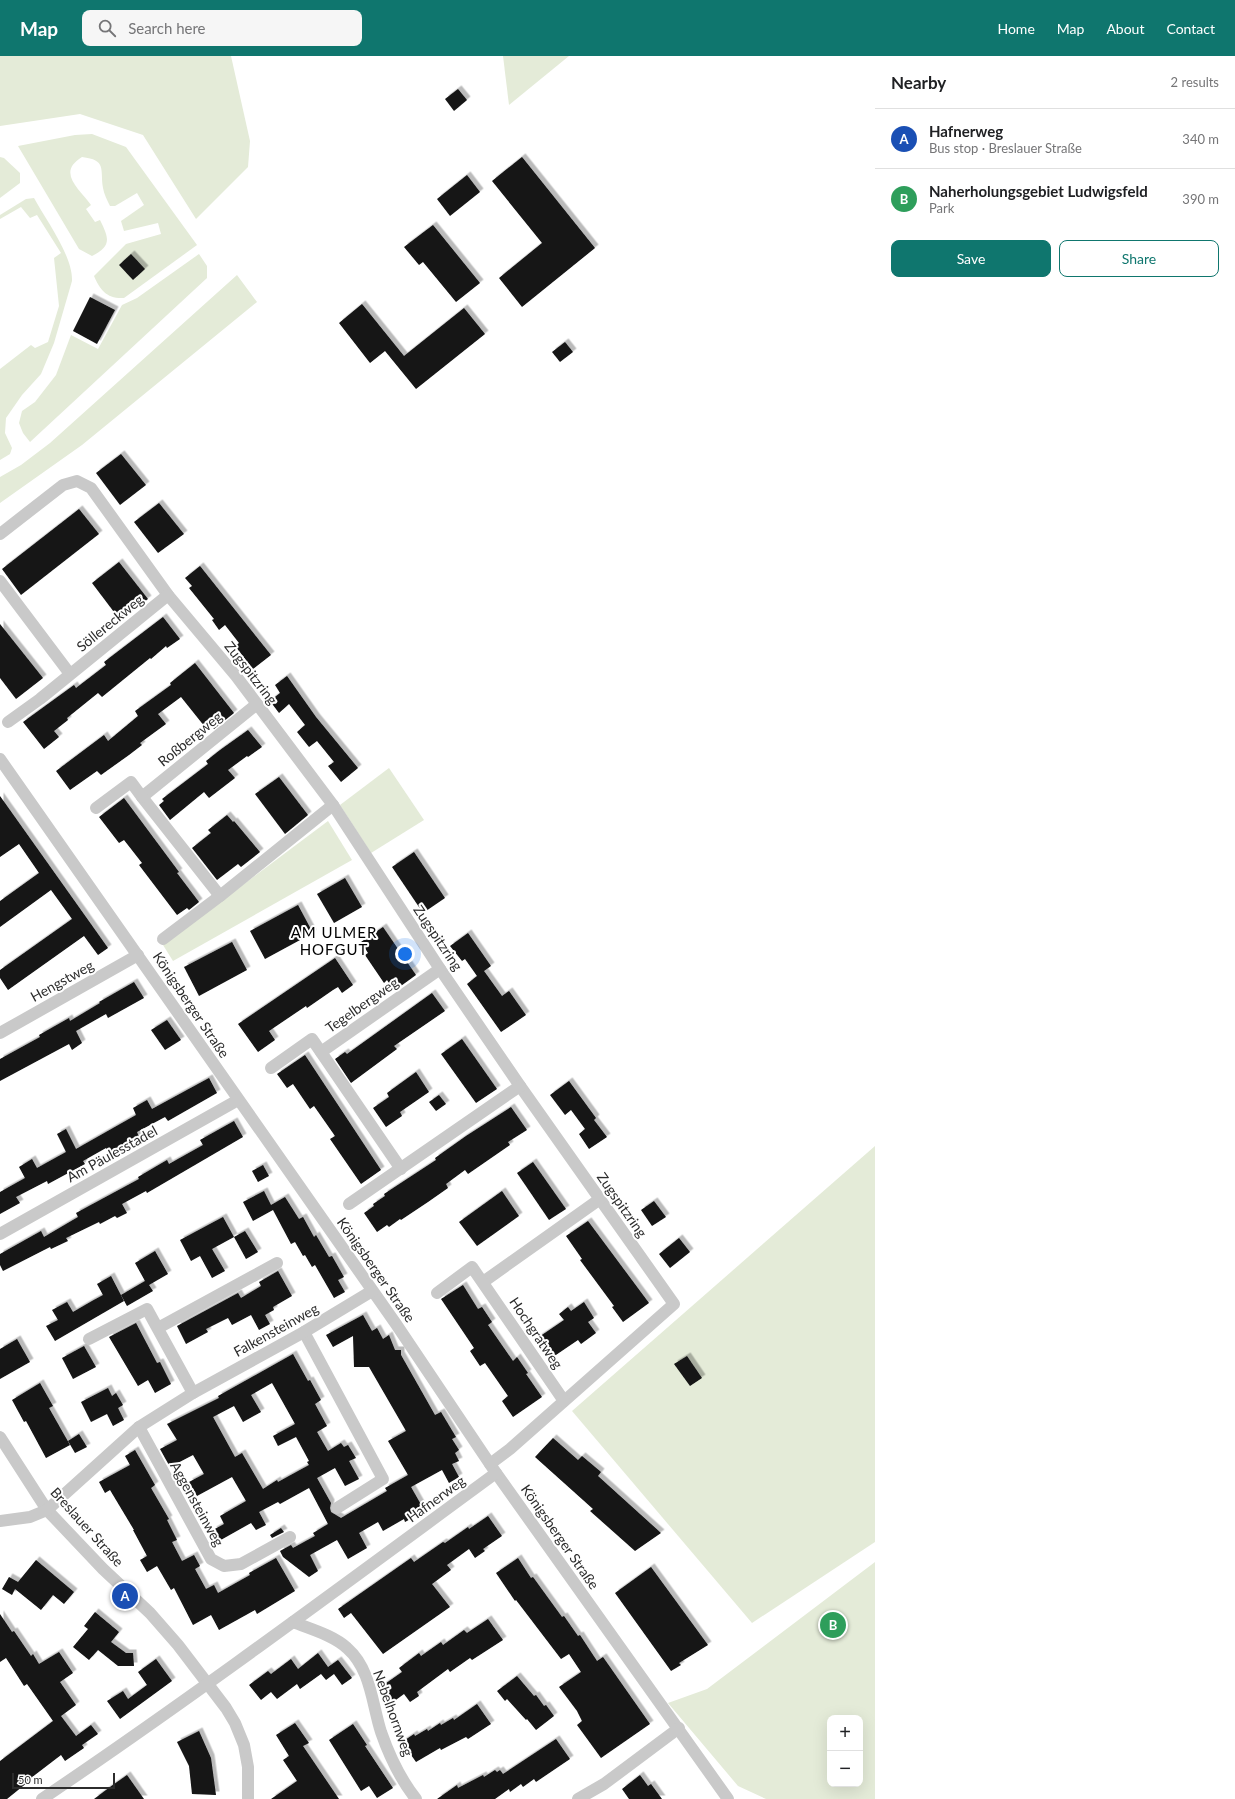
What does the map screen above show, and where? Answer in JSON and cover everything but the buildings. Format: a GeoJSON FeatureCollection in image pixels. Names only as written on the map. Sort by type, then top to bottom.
{"type":"FeatureCollection","features":[{"type":"Feature","properties":{"kind":"street","name":"Zugspitzring"},"geometry":{"type":"LineString","coordinates":[[0,534],[63,485],[77,481],[91,488],[168,594],[257,704],[333,805],[440,969],[520,1086],[674,1304],[510,1449],[493,1468]]}},
{"type":"Feature","properties":{"kind":"street"},"geometry":{"type":"LineString","coordinates":[[0,581],[70,674]]}},
{"type":"Feature","properties":{"kind":"street","name":"Söllereckweg"},"geometry":{"type":"LineString","coordinates":[[8,722],[70,674],[168,594]]}},
{"type":"Feature","properties":{"kind":"street","name":"Roßbergweg"},"geometry":{"type":"LineString","coordinates":[[142,797],[257,704]]}},
{"type":"Feature","properties":{"kind":"street","name":"Königsberger Straße"},"geometry":{"type":"LineString","coordinates":[[0,759],[372,1291],[493,1468],[728,1799]]}},
{"type":"Feature","properties":{"kind":"street"},"geometry":{"type":"LineString","coordinates":[[96,808],[131,782],[220,896]]}},
{"type":"Feature","properties":{"kind":"street"},"geometry":{"type":"LineString","coordinates":[[163,939],[220,896],[333,805]]}},
{"type":"Feature","properties":{"kind":"street","name":"Hengstweg"},"geometry":{"type":"LineString","coordinates":[[0,1033],[138,955]]}},
{"type":"Feature","properties":{"kind":"street","name":"Tegelbergweg"},"geometry":{"type":"LineString","coordinates":[[322,1052],[440,969]]}},
{"type":"Feature","properties":{"kind":"street","name":"Tegelbergweg"},"geometry":{"type":"LineString","coordinates":[[270,1068],[312,1039],[401,1169]]}},
{"type":"Feature","properties":{"kind":"street"},"geometry":{"type":"LineString","coordinates":[[349,1204],[520,1086]]}},
{"type":"Feature","properties":{"kind":"street","name":"Am Päulesstadel"},"geometry":{"type":"LineString","coordinates":[[0,1234],[238,1100]]}},
{"type":"Feature","properties":{"kind":"street"},"geometry":{"type":"LineString","coordinates":[[483,1282],[600,1199]]}},
{"type":"Feature","properties":{"kind":"street"},"geometry":{"type":"LineString","coordinates":[[158,1328],[277,1263]]}},
{"type":"Feature","properties":{"kind":"street","name":"Hochgratweg"},"geometry":{"type":"LineString","coordinates":[[437,1293],[472,1267],[564,1401]]}},
{"type":"Feature","properties":{"kind":"street","name":"Falkensteinweg"},"geometry":{"type":"LineString","coordinates":[[47,1510],[138,1427],[193,1393],[304,1332],[372,1291]]}},
{"type":"Feature","properties":{"kind":"street"},"geometry":{"type":"LineString","coordinates":[[89,1339],[147,1309],[193,1393]]}},
{"type":"Feature","properties":{"kind":"street"},"geometry":{"type":"LineString","coordinates":[[304,1332],[383,1479],[337,1508]]}},
{"type":"Feature","properties":{"kind":"street","name":"Aggensteinweg"},"geometry":{"type":"LineString","coordinates":[[138,1427],[211,1559],[224,1566],[241,1564],[290,1537]]}},
{"type":"Feature","properties":{"kind":"street","name":"Breslauer Straße"},"geometry":{"type":"LineString","coordinates":[[0,1437],[47,1510],[103,1569],[150,1613],[209,1683],[229,1713],[244,1745],[248,1767],[248,1799]]}},
{"type":"Feature","properties":{"kind":"street","name":"Hafnerweg"},"geometry":{"type":"LineString","coordinates":[[42,1799],[117,1749],[209,1683],[292,1622],[493,1468]]}},
{"type":"Feature","properties":{"kind":"street"},"geometry":{"type":"LineString","coordinates":[[0,1521],[30,1517],[47,1510]]}},
{"type":"Feature","properties":{"kind":"street","name":"Nebelhornweg"},"geometry":{"type":"LineString","coordinates":[[292,1622],[335,1640],[348,1648],[365,1675],[372,1692],[381,1732],[387,1746],[402,1778],[416,1799]]}},
{"type":"Feature","properties":{"kind":"street"},"geometry":{"type":"LineString","coordinates":[[578,1799],[604,1784],[679,1728]]}},
{"type":"Feature","properties":{"kind":"green space"},"geometry":{"type":"Polygon","coordinates":[[[0,56],[231,56],[250,141],[248,167],[196,219],[143,135],[80,114],[0,126],[0,56]]]}},
{"type":"Feature","properties":{"kind":"green space"},"geometry":{"type":"Polygon","coordinates":[[[503,56],[569,56],[509,105],[503,56]]]}},
{"type":"Feature","properties":{"kind":"green space"},"geometry":{"type":"Polygon","coordinates":[[[92,134],[126,147],[197,245],[124,298],[113,297],[105,293],[94,276],[126,244],[161,234],[158,223],[124,231],[121,221],[144,205],[137,193],[115,206],[110,206],[103,190],[101,166],[95,160],[82,157],[74,163],[71,169],[71,175],[76,187],[91,205],[86,209],[95,222],[100,220],[107,237],[107,241],[103,249],[92,256],[79,249],[18,146],[75,135],[92,134]]]}},
{"type":"Feature","properties":{"kind":"green space"},"geometry":{"type":"Polygon","coordinates":[[[0,157],[4,158],[20,173],[20,183],[0,198],[0,157]]]}},
{"type":"Feature","properties":{"kind":"green space"},"geometry":{"type":"Polygon","coordinates":[[[34,198],[64,250],[71,271],[72,281],[54,343],[41,374],[22,395],[6,418],[5,433],[12,448],[10,454],[0,460],[0,369],[31,345],[35,348],[48,342],[59,306],[54,258],[61,253],[37,215],[30,218],[21,207],[0,219],[0,215],[26,199],[34,198]]]}},
{"type":"Feature","properties":{"kind":"green space"},"geometry":{"type":"Polygon","coordinates":[[[199,254],[207,266],[207,278],[30,442],[23,433],[19,423],[22,411],[35,402],[56,375],[71,335],[98,349],[122,305],[137,298],[199,254]]]}},
{"type":"Feature","properties":{"kind":"green space"},"geometry":{"type":"Polygon","coordinates":[[[237,275],[257,302],[82,445],[0,503],[0,477],[21,465],[50,443],[237,275]]]}},
{"type":"Feature","properties":{"kind":"green space"},"geometry":{"type":"Polygon","coordinates":[[[389,768],[424,820],[371,853],[340,805],[389,768]]]}},
{"type":"Feature","properties":{"kind":"green space"},"geometry":{"type":"Polygon","coordinates":[[[328,821],[352,860],[173,961],[163,945],[328,821]]]}},
{"type":"Feature","properties":{"kind":"green space"},"geometry":{"type":"Polygon","coordinates":[[[875,1146],[875,1542],[752,1623],[572,1411],[875,1146]]]}},
{"type":"Feature","properties":{"kind":"green space"},"geometry":{"type":"Polygon","coordinates":[[[875,1562],[875,1799],[766,1799],[738,1786],[668,1703],[707,1689],[875,1562]]]}},
{"type":"Feature","properties":{"kind":"place","name":"Hafnerweg"},"geometry":{"type":"Point","coordinates":[125,1596]}},
{"type":"Feature","properties":{"kind":"place","name":"Naherholungsgebiet Ludwigsfeld"},"geometry":{"type":"Point","coordinates":[833,1625]}},
{"type":"Feature","properties":{"kind":"district","name":"AM ULMER HOFGUT"},"geometry":{"type":"Point","coordinates":[334,942]}}]}
